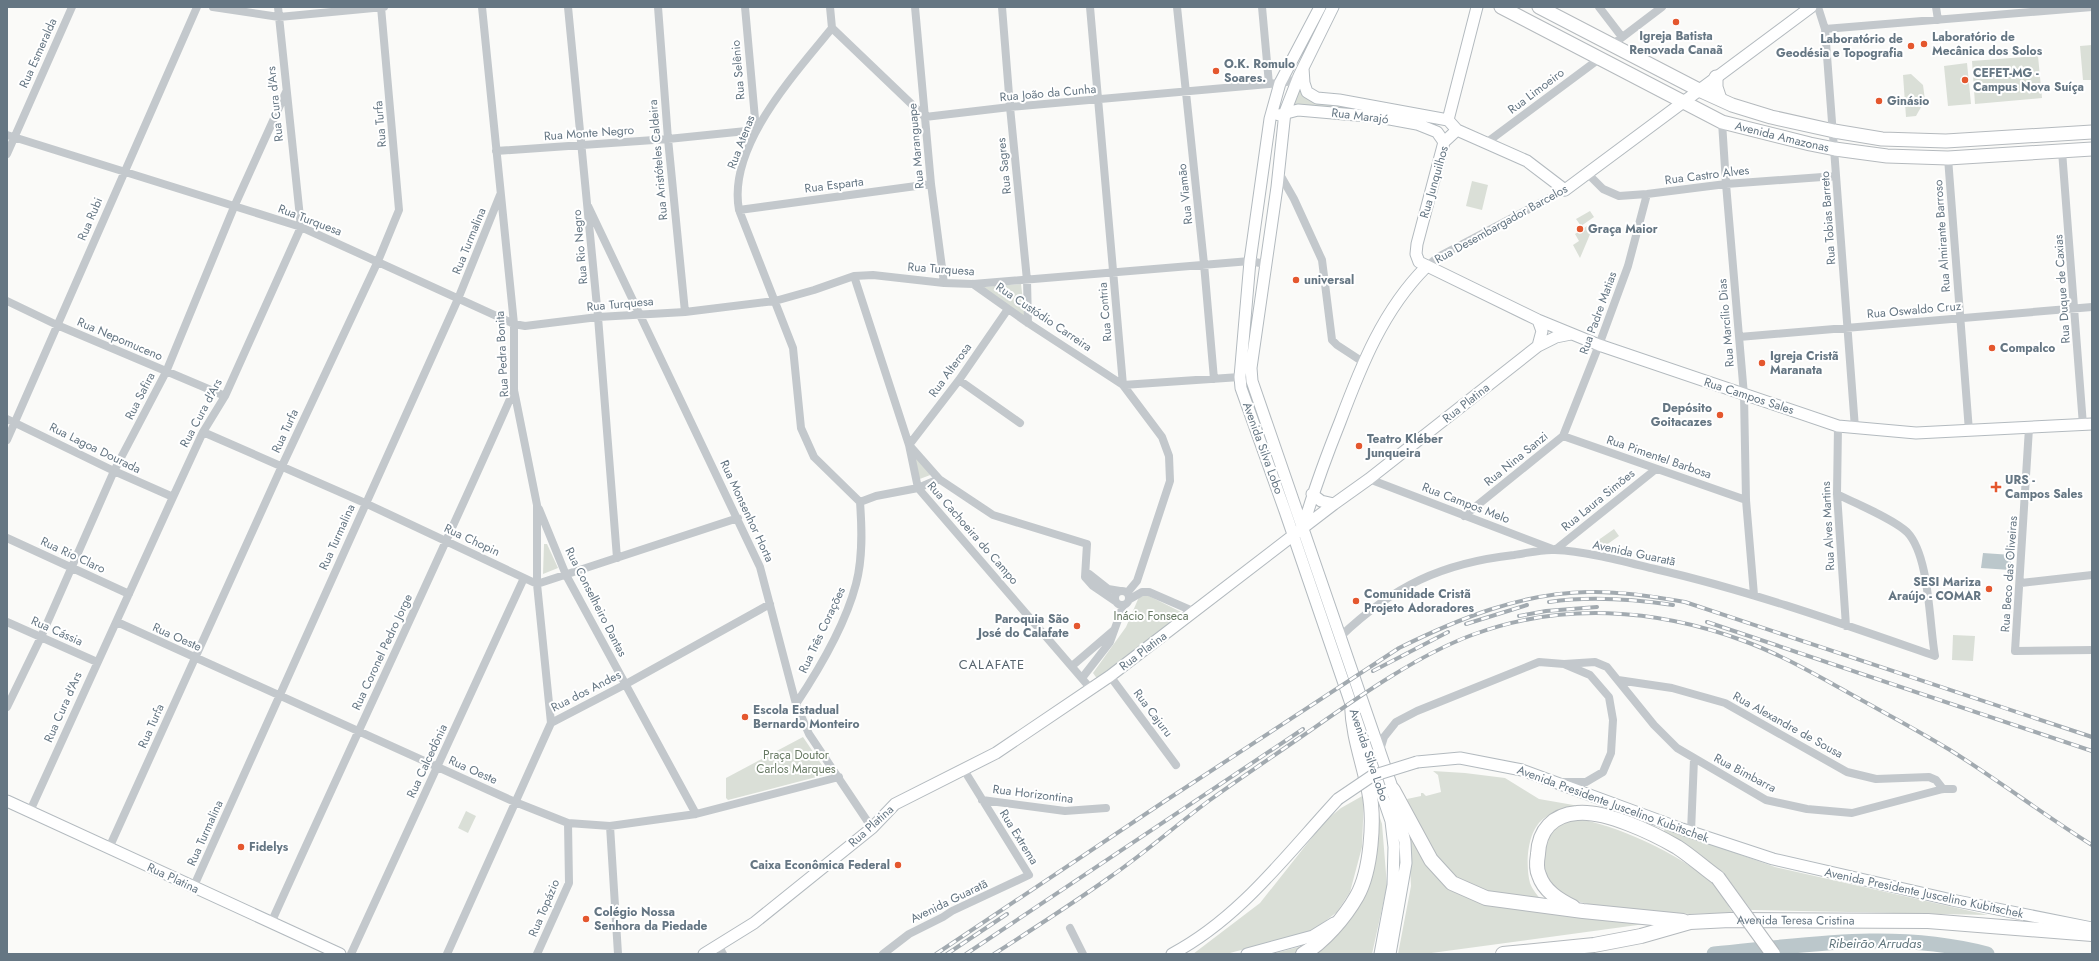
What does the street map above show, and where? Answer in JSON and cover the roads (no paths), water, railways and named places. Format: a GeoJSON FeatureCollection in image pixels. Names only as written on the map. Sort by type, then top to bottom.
{"type":"FeatureCollection","features":[{"type":"Feature","properties":{"kind":"highway"},"geometry":{"type":"LineString","coordinates":[[1303,954],[1311,949],[1341,918],[1357,895],[1370,846],[1372,822],[1370,793],[1353,728],[1352,705]]}},
{"type":"Feature","properties":{"kind":"highway"},"geometry":{"type":"LineString","coordinates":[[1393,790],[1431,860],[1452,883],[1486,898],[1583,911],[1690,922]]}},
{"type":"Feature","properties":{"kind":"highway"},"geometry":{"type":"LineString","coordinates":[[1583,911],[1559,900],[1547,888],[1539,875],[1537,863],[1542,834],[1550,824],[1562,816],[1578,812],[1596,814],[1622,822],[1677,848],[1718,878],[1773,954]]}},
{"type":"Feature","properties":{"kind":"highway","name":"Avenida Teresa Cristina"},"geometry":{"type":"LineString","coordinates":[[1503,954],[1594,945],[1641,936],[1690,922],[1730,920],[1928,921],[2092,934]]}},
{"type":"Feature","properties":{"kind":"main road","name":"Avenida Amazonas"},"geometry":{"type":"LineString","coordinates":[[1501,7],[1682,103],[1722,122],[1835,149],[1887,156],[1948,158],[2092,149]]}},
{"type":"Feature","properties":{"kind":"main road","name":"Avenida Amazonas"},"geometry":{"type":"LineString","coordinates":[[1539,7],[1617,41],[1699,90],[1720,100],[1771,117],[1834,131],[1882,139],[1946,141],[2092,132]]}},
{"type":"Feature","properties":{"kind":"main road"},"geometry":{"type":"LineString","coordinates":[[1716,77],[1716,87],[1720,100]]}},
{"type":"Feature","properties":{"kind":"street","name":"Rua Esmeralda"},"geometry":{"type":"LineString","coordinates":[[7,154],[11,136],[72,7]]}},
{"type":"Feature","properties":{"kind":"street","name":"Rua Rubi"},"geometry":{"type":"LineString","coordinates":[[7,440],[16,423],[124,171],[197,7]]}},
{"type":"Feature","properties":{"kind":"street"},"geometry":{"type":"LineString","coordinates":[[213,7],[279,17],[382,7]]}},
{"type":"Feature","properties":{"kind":"street","name":"Rua Cura d'Ars"},"geometry":{"type":"LineString","coordinates":[[30,811],[173,497],[204,432],[225,396],[301,227],[278,7]]}},
{"type":"Feature","properties":{"kind":"street","name":"Rua Turfa"},"geometry":{"type":"LineString","coordinates":[[109,848],[282,466],[378,261],[399,210],[382,7]]}},
{"type":"Feature","properties":{"kind":"street","name":"Rua Pedra Bonita"},"geometry":{"type":"LineString","coordinates":[[482,7],[514,324],[514,390],[537,505],[537,584],[551,722]]}},
{"type":"Feature","properties":{"kind":"street","name":"Rua Rio Negro"},"geometry":{"type":"LineString","coordinates":[[568,7],[598,317],[617,558]]}},
{"type":"Feature","properties":{"kind":"street","name":"Rua Aristóteles Caldeira"},"geometry":{"type":"LineString","coordinates":[[658,7],[668,139],[685,312]]}},
{"type":"Feature","properties":{"kind":"street","name":"Rua Selênio"},"geometry":{"type":"LineString","coordinates":[[745,7],[756,130]]}},
{"type":"Feature","properties":{"kind":"street"},"geometry":{"type":"LineString","coordinates":[[830,7],[832,28],[925,117]]}},
{"type":"Feature","properties":{"kind":"street","name":"Rua Maranguape"},"geometry":{"type":"LineString","coordinates":[[915,7],[931,184],[944,283]]}},
{"type":"Feature","properties":{"kind":"street","name":"Rua Sagres"},"geometry":{"type":"LineString","coordinates":[[1002,7],[1027,280],[1028,323]]}},
{"type":"Feature","properties":{"kind":"street","name":"Rua Contria"},"geometry":{"type":"LineString","coordinates":[[1090,7],[1123,385]]}},
{"type":"Feature","properties":{"kind":"street","name":"Rua Viamão"},"geometry":{"type":"LineString","coordinates":[[1177,7],[1187,92],[1214,380]]}},
{"type":"Feature","properties":{"kind":"street"},"geometry":{"type":"LineString","coordinates":[[1262,7],[1274,84]]}},
{"type":"Feature","properties":{"kind":"street","name":"Avenida Silva Lobo"},"geometry":{"type":"LineString","coordinates":[[1320,7],[1274,84],[1250,261],[1240,388],[1352,705],[1391,821],[1398,885]]}},
{"type":"Feature","properties":{"kind":"street","name":"Avenida Silva Lobo"},"geometry":{"type":"LineString","coordinates":[[1332,7],[1301,72],[1285,112],[1278,171],[1282,186],[1265,264],[1251,368],[1252,381],[1393,790],[1405,842],[1398,885]]}},
{"type":"Feature","properties":{"kind":"street"},"geometry":{"type":"LineString","coordinates":[[1477,7],[1448,120],[1457,130],[1527,161],[1565,190]]}},
{"type":"Feature","properties":{"kind":"street"},"geometry":{"type":"LineString","coordinates":[[1599,7],[1617,41],[1662,7]]}},
{"type":"Feature","properties":{"kind":"street","name":"Rua Desembargador Barcelos"},"geometry":{"type":"LineString","coordinates":[[1302,528],[1312,494],[1363,362],[1385,319],[1412,282],[1426,267],[1438,257],[1565,190],[1811,7]]}},
{"type":"Feature","properties":{"kind":"street","name":"Rua Tobias Barreto"},"geometry":{"type":"LineString","coordinates":[[1818,7],[1825,29],[1834,131],[1855,428]]}},
{"type":"Feature","properties":{"kind":"street"},"geometry":{"type":"LineString","coordinates":[[1936,7],[1938,20]]}},
{"type":"Feature","properties":{"kind":"street"},"geometry":{"type":"LineString","coordinates":[[1825,29],[2050,9],[2092,7]]}},
{"type":"Feature","properties":{"kind":"street","name":"Rua Atenas"},"geometry":{"type":"LineString","coordinates":[[775,301],[739,210],[736,194],[743,165],[763,116],[832,28]]}},
{"type":"Feature","properties":{"kind":"street","name":"Rua Limoeiro"},"geometry":{"type":"LineString","coordinates":[[1486,143],[1599,59]]}},
{"type":"Feature","properties":{"kind":"street","name":"Rua João da Cunha"},"geometry":{"type":"LineString","coordinates":[[925,117],[1010,107],[1099,101],[1274,84],[1292,81],[1301,72]]}},
{"type":"Feature","properties":{"kind":"street","name":"Rua Marajó"},"geometry":{"type":"LineString","coordinates":[[1301,72],[1307,92],[1312,96],[1448,120]]}},
{"type":"Feature","properties":{"kind":"street","name":"Rua Safira"},"geometry":{"type":"LineString","coordinates":[[7,705],[41,637],[114,472],[166,372],[234,207],[286,92]]}},
{"type":"Feature","properties":{"kind":"street"},"geometry":{"type":"LineString","coordinates":[[1339,100],[1379,117]]}},
{"type":"Feature","properties":{"kind":"street","name":"Rua Marajó"},"geometry":{"type":"LineString","coordinates":[[1270,119],[1285,112],[1298,110],[1379,117],[1417,124],[1437,132],[1444,142]]}},
{"type":"Feature","properties":{"kind":"street","name":"Rua Marcílio Dias"},"geometry":{"type":"LineString","coordinates":[[1722,122],[1744,395],[1746,500],[1754,595]]}},
{"type":"Feature","properties":{"kind":"street","name":"Rua Monte Negro"},"geometry":{"type":"LineString","coordinates":[[496,151],[582,146],[756,130]]}},
{"type":"Feature","properties":{"kind":"street","name":"Rua Junquilhos"},"geometry":{"type":"LineString","coordinates":[[1426,267],[1419,262],[1416,254],[1417,244],[1444,142],[1457,130]]}},
{"type":"Feature","properties":{"kind":"street","name":"Rua Turquesa"},"geometry":{"type":"LineString","coordinates":[[11,136],[301,227],[514,324],[525,326],[598,317],[685,312],[775,301],[814,290],[854,276],[873,276],[944,283],[974,284],[1204,264],[1250,261],[1265,264]]}},
{"type":"Feature","properties":{"kind":"street","name":"Rua Duque de Caxias"},"geometry":{"type":"LineString","coordinates":[[2062,151],[2088,425]]}},
{"type":"Feature","properties":{"kind":"street","name":"Rua Almirante Barroso"},"geometry":{"type":"LineString","coordinates":[[1948,158],[1969,431]]}},
{"type":"Feature","properties":{"kind":"street","name":"Rua Castro Alves"},"geometry":{"type":"LineString","coordinates":[[1588,174],[1603,189],[1619,196],[1726,184],[1836,176]]}},
{"type":"Feature","properties":{"kind":"street","name":"Rua Esparta"},"geometry":{"type":"LineString","coordinates":[[739,210],[931,184]]}},
{"type":"Feature","properties":{"kind":"street"},"geometry":{"type":"LineString","coordinates":[[1282,186],[1322,260],[1332,340],[1363,362]]}},
{"type":"Feature","properties":{"kind":"street","name":"Rua Padre Matias"},"geometry":{"type":"LineString","coordinates":[[1563,436],[1600,345],[1628,266],[1647,194]]}},
{"type":"Feature","properties":{"kind":"street","name":"Rua Turmalina"},"geometry":{"type":"LineString","coordinates":[[193,888],[278,696],[458,299],[500,195]]}},
{"type":"Feature","properties":{"kind":"street","name":"Rua Monsenhor Horta"},"geometry":{"type":"LineString","coordinates":[[588,206],[738,518],[760,567],[796,704],[809,734],[872,828]]}},
{"type":"Feature","properties":{"kind":"street","name":"Rua Campos Sales"},"geometry":{"type":"LineString","coordinates":[[1426,267],[1571,334],[1744,395],[1838,426],[1916,433],[2088,425]]}},
{"type":"Feature","properties":{"kind":"street","name":"Rua Cachoeira do Campo"},"geometry":{"type":"LineString","coordinates":[[854,276],[909,444],[918,488],[1091,689]]}},
{"type":"Feature","properties":{"kind":"street","name":"Rua Custódio Carreira"},"geometry":{"type":"LineString","coordinates":[[974,284],[1028,323],[1123,385]]}},
{"type":"Feature","properties":{"kind":"street","name":"Rua Nepomuceno"},"geometry":{"type":"LineString","coordinates":[[7,301],[57,325],[225,396]]}},
{"type":"Feature","properties":{"kind":"street"},"geometry":{"type":"LineString","coordinates":[[775,301],[793,348],[801,428],[814,457],[860,502],[876,496],[918,488],[939,479]]}},
{"type":"Feature","properties":{"kind":"street","name":"Rua Oswaldo Cruz"},"geometry":{"type":"LineString","coordinates":[[1739,337],[2092,306]]}},
{"type":"Feature","properties":{"kind":"street","name":"Rua Alterosa"},"geometry":{"type":"LineString","coordinates":[[909,444],[959,380],[1008,309]]}},
{"type":"Feature","properties":{"kind":"street"},"geometry":{"type":"LineString","coordinates":[[1538,320],[1542,331],[1538,346]]}},
{"type":"Feature","properties":{"kind":"street","name":"Rua Platina"},"geometry":{"type":"LineString","coordinates":[[704,954],[721,950],[872,828],[895,804],[996,753],[1110,676],[1195,612],[1302,528],[1369,479],[1538,346],[1556,337],[1571,334]]}},
{"type":"Feature","properties":{"kind":"street"},"geometry":{"type":"LineString","coordinates":[[1123,385],[1214,380],[1240,377]]}},
{"type":"Feature","properties":{"kind":"street"},"geometry":{"type":"LineString","coordinates":[[959,380],[1020,423]]}},
{"type":"Feature","properties":{"kind":"street"},"geometry":{"type":"LineString","coordinates":[[1123,385],[1162,437],[1169,456],[1170,481],[1137,581],[1126,594]]}},
{"type":"Feature","properties":{"kind":"street","name":"Rua Coronel Pedro Jorge"},"geometry":{"type":"LineString","coordinates":[[271,923],[358,730],[448,542],[514,390]]}},
{"type":"Feature","properties":{"kind":"street","name":"Rua Lagoa Dourada"},"geometry":{"type":"LineString","coordinates":[[7,419],[114,472],[173,497]]}},
{"type":"Feature","properties":{"kind":"street","name":"Rua Alves Martins"},"geometry":{"type":"LineString","coordinates":[[1838,426],[1837,494],[1846,626]]}},
{"type":"Feature","properties":{"kind":"street","name":"Rua Beco das Oliveiras"},"geometry":{"type":"LineString","coordinates":[[2029,428],[2021,583],[2015,651],[2092,650]]}},
{"type":"Feature","properties":{"kind":"street","name":"Rua Chopin"},"geometry":{"type":"LineString","coordinates":[[204,432],[365,503],[537,584]]}},
{"type":"Feature","properties":{"kind":"street","name":"Rua Pimentel Barbosa"},"geometry":{"type":"LineString","coordinates":[[1563,436],[1746,500]]}},
{"type":"Feature","properties":{"kind":"street","name":"Rua Nina Sanzi"},"geometry":{"type":"LineString","coordinates":[[1464,516],[1563,436]]}},
{"type":"Feature","properties":{"kind":"street"},"geometry":{"type":"LineString","coordinates":[[909,444],[939,479],[993,515],[1087,544],[1086,577],[1093,586],[1120,606],[1124,606]]}},
{"type":"Feature","properties":{"kind":"street","name":"Rua Laura Simões"},"geometry":{"type":"LineString","coordinates":[[1555,550],[1656,469]]}},
{"type":"Feature","properties":{"kind":"street","name":"Rua Campos Melo"},"geometry":{"type":"LineString","coordinates":[[1369,479],[1555,550]]}},
{"type":"Feature","properties":{"kind":"street"},"geometry":{"type":"LineString","coordinates":[[1293,500],[1301,500],[1312,494],[1321,501],[1334,504]]}},
{"type":"Feature","properties":{"kind":"street","name":"Avenida Guaratã"},"geometry":{"type":"LineString","coordinates":[[1340,637],[1372,609],[1398,590],[1435,572],[1482,559],[1555,550],[1618,560],[1754,595],[1935,656],[1924,568],[1918,550],[1907,532],[1894,523],[1837,494]]}},
{"type":"Feature","properties":{"kind":"street","name":"Rua Três Corações"},"geometry":{"type":"LineString","coordinates":[[796,704],[820,668],[856,585],[862,530],[860,502]]}},
{"type":"Feature","properties":{"kind":"street","name":"Rua Conselheiro Dantas"},"geometry":{"type":"LineString","coordinates":[[537,505],[566,575],[696,814]]}},
{"type":"Feature","properties":{"kind":"street"},"geometry":{"type":"LineString","coordinates":[[537,584],[738,518]]}},
{"type":"Feature","properties":{"kind":"street","name":"Rua Rio Claro"},"geometry":{"type":"LineString","coordinates":[[7,538],[129,594]]}},
{"type":"Feature","properties":{"kind":"street"},"geometry":{"type":"LineString","coordinates":[[1087,572],[1108,588],[1126,594]]}},
{"type":"Feature","properties":{"kind":"street"},"geometry":{"type":"LineString","coordinates":[[2021,583],[2092,575]]}},
{"type":"Feature","properties":{"kind":"street","name":"Rua Calcedônia"},"geometry":{"type":"LineString","coordinates":[[351,954],[438,768],[524,578]]}},
{"type":"Feature","properties":{"kind":"street"},"geometry":{"type":"LineString","coordinates":[[1115,601],[1116,595],[1149,592],[1195,612]]}},
{"type":"Feature","properties":{"kind":"street"},"geometry":{"type":"LineString","coordinates":[[1082,678],[1110,642],[1124,606],[1129,602],[1126,594]]}},
{"type":"Feature","properties":{"kind":"street","name":"Rua dos Andes"},"geometry":{"type":"LineString","coordinates":[[447,954],[551,722],[626,684],[770,604]]}},
{"type":"Feature","properties":{"kind":"street","name":"Rua Cássia"},"geometry":{"type":"LineString","coordinates":[[7,622],[97,662]]}},
{"type":"Feature","properties":{"kind":"street","name":"Rua Oeste"},"geometry":{"type":"LineString","coordinates":[[117,622],[278,696],[358,730],[438,768],[515,802],[568,822],[610,826],[696,814],[839,777]]}},
{"type":"Feature","properties":{"kind":"street"},"geometry":{"type":"LineString","coordinates":[[1072,666],[1116,629]]}},
{"type":"Feature","properties":{"kind":"street","name":"Rua Bimbarra"},"geometry":{"type":"LineString","coordinates":[[1380,750],[1384,737],[1396,722],[1417,711],[1540,662],[1564,664],[1595,662],[1607,667],[1654,725],[1677,748],[1766,800],[1808,809],[1852,813],[1943,789],[1953,789]]}},
{"type":"Feature","properties":{"kind":"street","name":"Rua Bimbarra"},"geometry":{"type":"LineString","coordinates":[[1552,781],[1586,782],[1603,772],[1611,753],[1613,720],[1608,697],[1590,676],[1564,664]]}},
{"type":"Feature","properties":{"kind":"street","name":"Rua Cajuru"},"geometry":{"type":"LineString","coordinates":[[1110,676],[1176,765]]}},
{"type":"Feature","properties":{"kind":"street","name":"Rua Alexandre de Sousa"},"geometry":{"type":"LineString","coordinates":[[1618,680],[1672,688],[1725,704],[1847,772],[1876,779],[1929,777],[1936,780],[1943,789]]}},
{"type":"Feature","properties":{"kind":"street","name":"Avenida Presidente Juscelino Kubitschek"},"geometry":{"type":"LineString","coordinates":[[1172,954],[1194,942],[1254,892],[1338,799],[1372,776],[1417,762],[1460,758],[1522,770],[1691,832],[1773,859],[1952,900],[2092,928]]}},
{"type":"Feature","properties":{"kind":"street"},"geometry":{"type":"LineString","coordinates":[[1691,832],[1694,759]]}},
{"type":"Feature","properties":{"kind":"street","name":"Rua Extrema"},"geometry":{"type":"LineString","coordinates":[[964,770],[1030,876]]}},
{"type":"Feature","properties":{"kind":"street","name":"Rua Horizontina"},"geometry":{"type":"LineString","coordinates":[[982,800],[1065,811],[1106,808]]}},
{"type":"Feature","properties":{"kind":"street","name":"Rua Platina"},"geometry":{"type":"LineString","coordinates":[[7,801],[193,888],[340,954]]}},
{"type":"Feature","properties":{"kind":"street","name":"Rua Topázio"},"geometry":{"type":"LineString","coordinates":[[537,954],[569,883],[568,822]]}},
{"type":"Feature","properties":{"kind":"street"},"geometry":{"type":"LineString","coordinates":[[610,826],[618,954]]}},
{"type":"Feature","properties":{"kind":"street","name":"Avenida Guaratã"},"geometry":{"type":"LineString","coordinates":[[883,954],[909,934],[952,911],[1030,876]]}},
{"type":"Feature","properties":{"kind":"street"},"geometry":{"type":"LineString","coordinates":[[1380,954],[1398,885]]}},
{"type":"Feature","properties":{"kind":"street"},"geometry":{"type":"LineString","coordinates":[[1390,954],[1398,885]]}},
{"type":"Feature","properties":{"kind":"street"},"geometry":{"type":"LineString","coordinates":[[1247,954],[1313,936],[1341,918]]}},
{"type":"Feature","properties":{"kind":"street"},"geometry":{"type":"LineString","coordinates":[[1070,928],[1083,954]]}},
{"type":"Feature","properties":{"kind":"waterway","name":"Ribeirão Arrudas"},"geometry":{"type":"LineString","coordinates":[[1714,954],[1817,944],[1885,941],[1953,947],[1987,954]]}},
{"type":"Feature","properties":{"kind":"railway"},"geometry":{"type":"LineString","coordinates":[[936,954],[1165,801],[1399,648],[1467,618],[1538,597],[1588,592],[1612,592],[1685,602],[2092,737]]}},
{"type":"Feature","properties":{"kind":"railway"},"geometry":{"type":"LineString","coordinates":[[1549,602],[1580,599],[1611,599],[1673,605]]}},
{"type":"Feature","properties":{"kind":"railway"},"geometry":{"type":"LineString","coordinates":[[1466,624],[1527,605]]}},
{"type":"Feature","properties":{"kind":"railway"},"geometry":{"type":"LineString","coordinates":[[1519,616],[1546,611],[1597,607]]}},
{"type":"Feature","properties":{"kind":"railway"},"geometry":{"type":"LineString","coordinates":[[994,954],[1067,907],[1123,868],[1232,784],[1382,682],[1427,655],[1450,644],[1506,624],[1540,617],[1608,613],[1642,616],[1710,630],[1769,651],[1817,675],[1950,750],[2092,845]]}},
{"type":"Feature","properties":{"kind":"railway"},"geometry":{"type":"LineString","coordinates":[[1707,622],[2092,751]]}},
{"type":"Feature","properties":{"kind":"railway"},"geometry":{"type":"LineString","coordinates":[[1373,671],[1448,632]]}},
{"type":"Feature","properties":{"kind":"railway"},"geometry":{"type":"LineString","coordinates":[[966,954],[1303,729]]}},
{"type":"Feature","properties":{"kind":"railway"},"geometry":{"type":"LineString","coordinates":[[947,954],[1007,914]]}},
{"type":"Feature","properties":{"kind":"place","name":"Igreja Batista Renovada Canaã"},"geometry":{"type":"Point","coordinates":[1676,22]}},
{"type":"Feature","properties":{"kind":"place","name":"Laboratório de Mecânica dos Solos"},"geometry":{"type":"Point","coordinates":[1924,44]}},
{"type":"Feature","properties":{"kind":"place","name":"Laboratório de Geodésia e Topografia"},"geometry":{"type":"Point","coordinates":[1911,46]}},
{"type":"Feature","properties":{"kind":"place","name":"O.K. Romulo Soares."},"geometry":{"type":"Point","coordinates":[1216,71]}},
{"type":"Feature","properties":{"kind":"place","name":"CEFET-MG - Campus Nova Suíça"},"geometry":{"type":"Point","coordinates":[1965,80]}},
{"type":"Feature","properties":{"kind":"place","name":"Ginásio"},"geometry":{"type":"Point","coordinates":[1879,101]}},
{"type":"Feature","properties":{"kind":"place","name":"Graça Maior"},"geometry":{"type":"Point","coordinates":[1580,229]}},
{"type":"Feature","properties":{"kind":"place","name":"universal"},"geometry":{"type":"Point","coordinates":[1296,280]}},
{"type":"Feature","properties":{"kind":"place","name":"Compalco"},"geometry":{"type":"Point","coordinates":[1992,348]}},
{"type":"Feature","properties":{"kind":"place","name":"Igreja Cristã Maranata"},"geometry":{"type":"Point","coordinates":[1762,363]}},
{"type":"Feature","properties":{"kind":"place","name":"Depósito Goitacazes"},"geometry":{"type":"Point","coordinates":[1720,415]}},
{"type":"Feature","properties":{"kind":"place","name":"Teatro Kléber Junqueira"},"geometry":{"type":"Point","coordinates":[1359,446]}},
{"type":"Feature","properties":{"kind":"place","name":"URS - Campos Sales"},"geometry":{"type":"Point","coordinates":[1996,487]}},
{"type":"Feature","properties":{"kind":"place","name":"SESI Mariza Araújo - COMAR"},"geometry":{"type":"Point","coordinates":[1989,589]}},
{"type":"Feature","properties":{"kind":"place","name":"Comunidade Cristã Projeto Adoradores"},"geometry":{"type":"Point","coordinates":[1356,601]}},
{"type":"Feature","properties":{"kind":"place","name":"Paroquia São José do Calafate"},"geometry":{"type":"Point","coordinates":[1077,626]}},
{"type":"Feature","properties":{"kind":"place","name":"Escola Estadual Bernardo Monteiro"},"geometry":{"type":"Point","coordinates":[745,717]}},
{"type":"Feature","properties":{"kind":"place","name":"Fidelys"},"geometry":{"type":"Point","coordinates":[241,847]}},
{"type":"Feature","properties":{"kind":"place","name":"Caixa Econômica Federal"},"geometry":{"type":"Point","coordinates":[898,865]}},
{"type":"Feature","properties":{"kind":"place","name":"Colégio Nossa Senhora da Piedade"},"geometry":{"type":"Point","coordinates":[586,919]}},
{"type":"Feature","properties":{"kind":"district","name":"CALAFATE"},"geometry":{"type":"Point","coordinates":[992,664]}},
{"type":"Feature","properties":{"kind":"park label","name":"Inácio Fonseca"},"geometry":{"type":"Point","coordinates":[1151,616]}},
{"type":"Feature","properties":{"kind":"park label","name":"Praça Doutor Carlos Marques"},"geometry":{"type":"Point","coordinates":[796,762]}}]}
